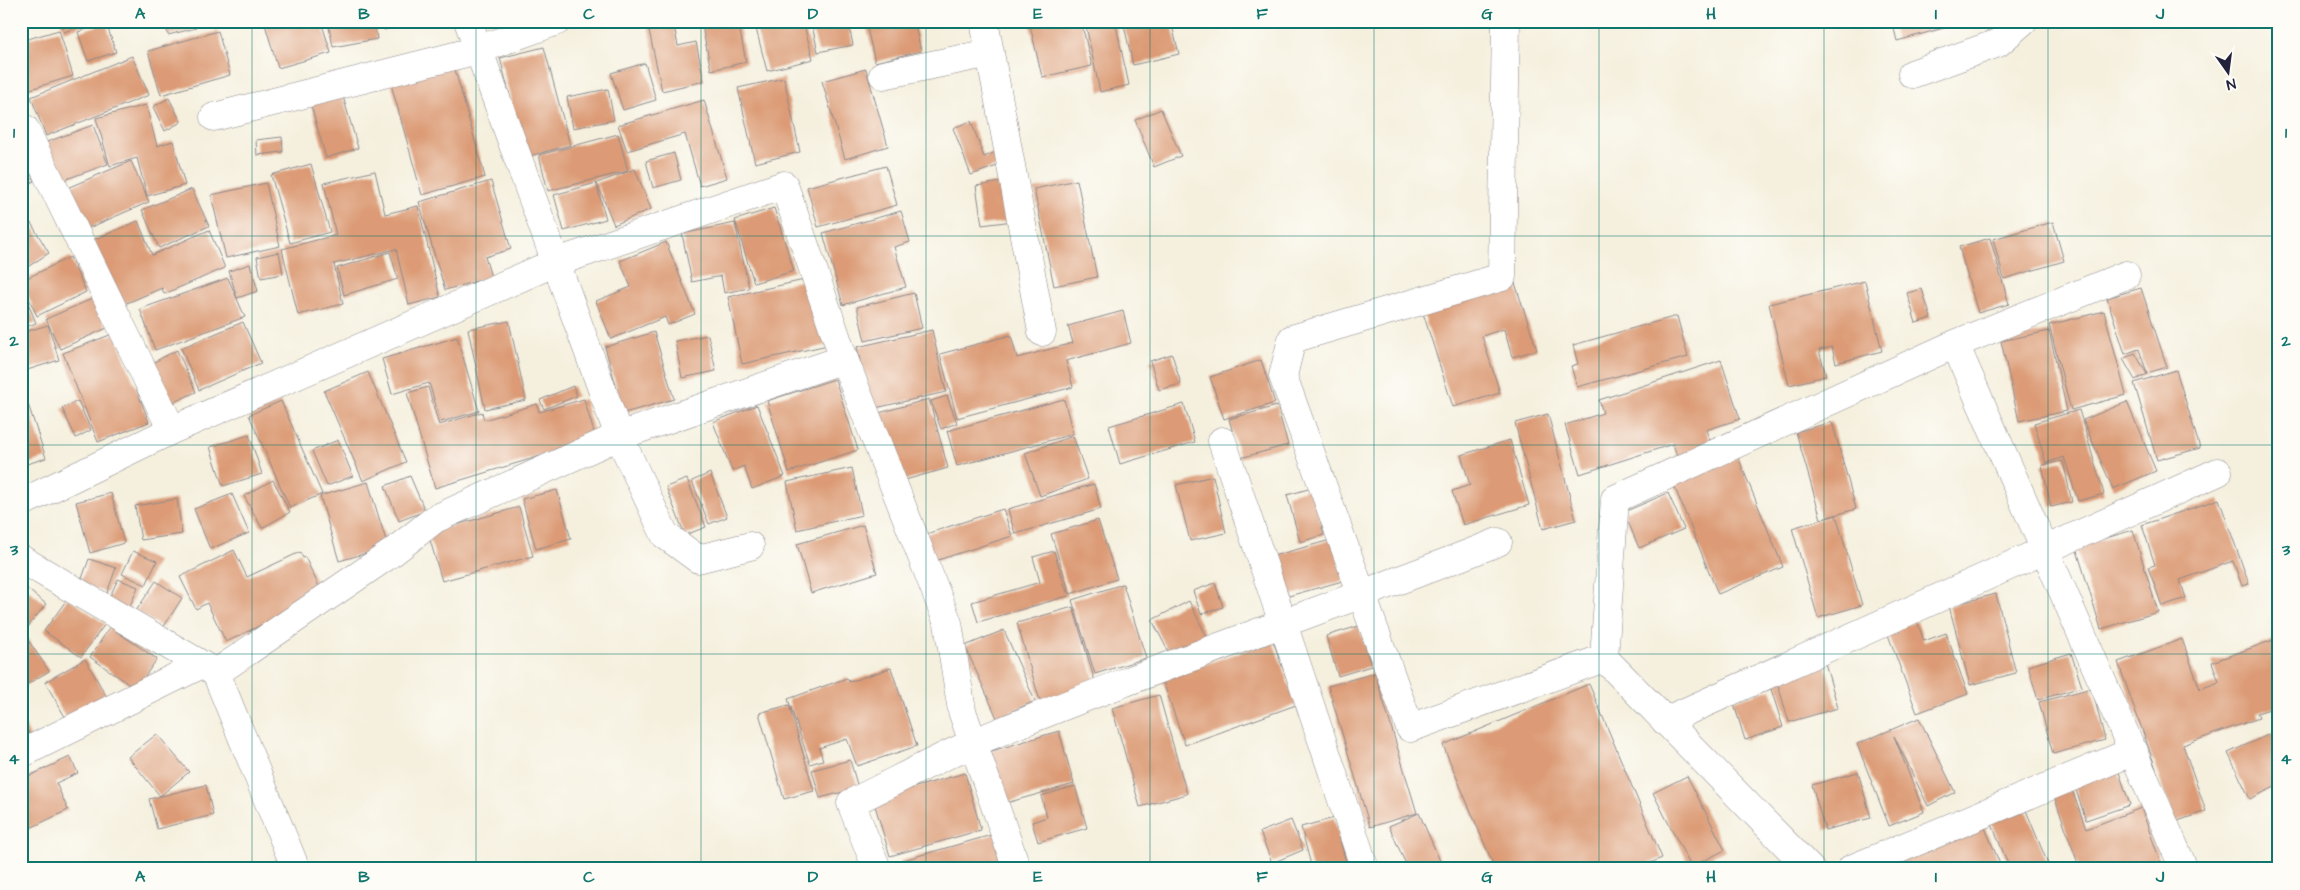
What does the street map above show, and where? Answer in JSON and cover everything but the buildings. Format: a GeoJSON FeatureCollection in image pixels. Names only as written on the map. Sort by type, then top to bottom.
{"type":"FeatureCollection","features":[{"type":"Feature","properties":{"kind":"street"},"geometry":{"type":"LineString","coordinates":[[468,21],[554,263],[619,436],[665,535],[698,559],[750,546]]}},
{"type":"Feature","properties":{"kind":"street"},"geometry":{"type":"LineString","coordinates":[[214,117],[478,50],[557,21]]}},
{"type":"Feature","properties":{"kind":"street"},"geometry":{"type":"LineString","coordinates":[[984,21],[1042,332]]}},
{"type":"Feature","properties":{"kind":"street"},"geometry":{"type":"LineString","coordinates":[[1506,21],[1502,277],[1292,339],[1283,376],[1410,728],[1604,658]]}},
{"type":"Feature","properties":{"kind":"street"},"geometry":{"type":"LineString","coordinates":[[1912,74],[1998,43],[2023,21]]}},
{"type":"Feature","properties":{"kind":"street"},"geometry":{"type":"LineString","coordinates":[[883,75],[990,53]]}},
{"type":"Feature","properties":{"kind":"street"},"geometry":{"type":"LineString","coordinates":[[21,130],[25,129],[172,430]]}},
{"type":"Feature","properties":{"kind":"street"},"geometry":{"type":"LineString","coordinates":[[21,504],[172,430],[554,263],[784,185],[844,358],[948,623],[962,711],[1017,869]]}},
{"type":"Feature","properties":{"kind":"street"},"geometry":{"type":"LineString","coordinates":[[1810,869],[1604,658],[1615,499],[1955,344],[2126,275]]}},
{"type":"Feature","properties":{"kind":"street"},"geometry":{"type":"LineString","coordinates":[[1955,344],[2184,869]]}},
{"type":"Feature","properties":{"kind":"street"},"geometry":{"type":"LineString","coordinates":[[21,754],[208,669],[393,552],[435,519],[619,436],[844,358]]}},
{"type":"Feature","properties":{"kind":"street"},"geometry":{"type":"LineString","coordinates":[[1222,440],[1365,869]]}},
{"type":"Feature","properties":{"kind":"street"},"geometry":{"type":"LineString","coordinates":[[1665,721],[2045,548],[2218,472]]}},
{"type":"Feature","properties":{"kind":"street"},"geometry":{"type":"LineString","coordinates":[[877,869],[851,803],[972,744],[1282,623],[1363,596],[1498,542]]}},
{"type":"Feature","properties":{"kind":"street"},"geometry":{"type":"LineString","coordinates":[[21,558],[208,669],[296,869]]}},
{"type":"Feature","properties":{"kind":"street"},"geometry":{"type":"LineString","coordinates":[[1851,869],[2134,751]]}}]}
